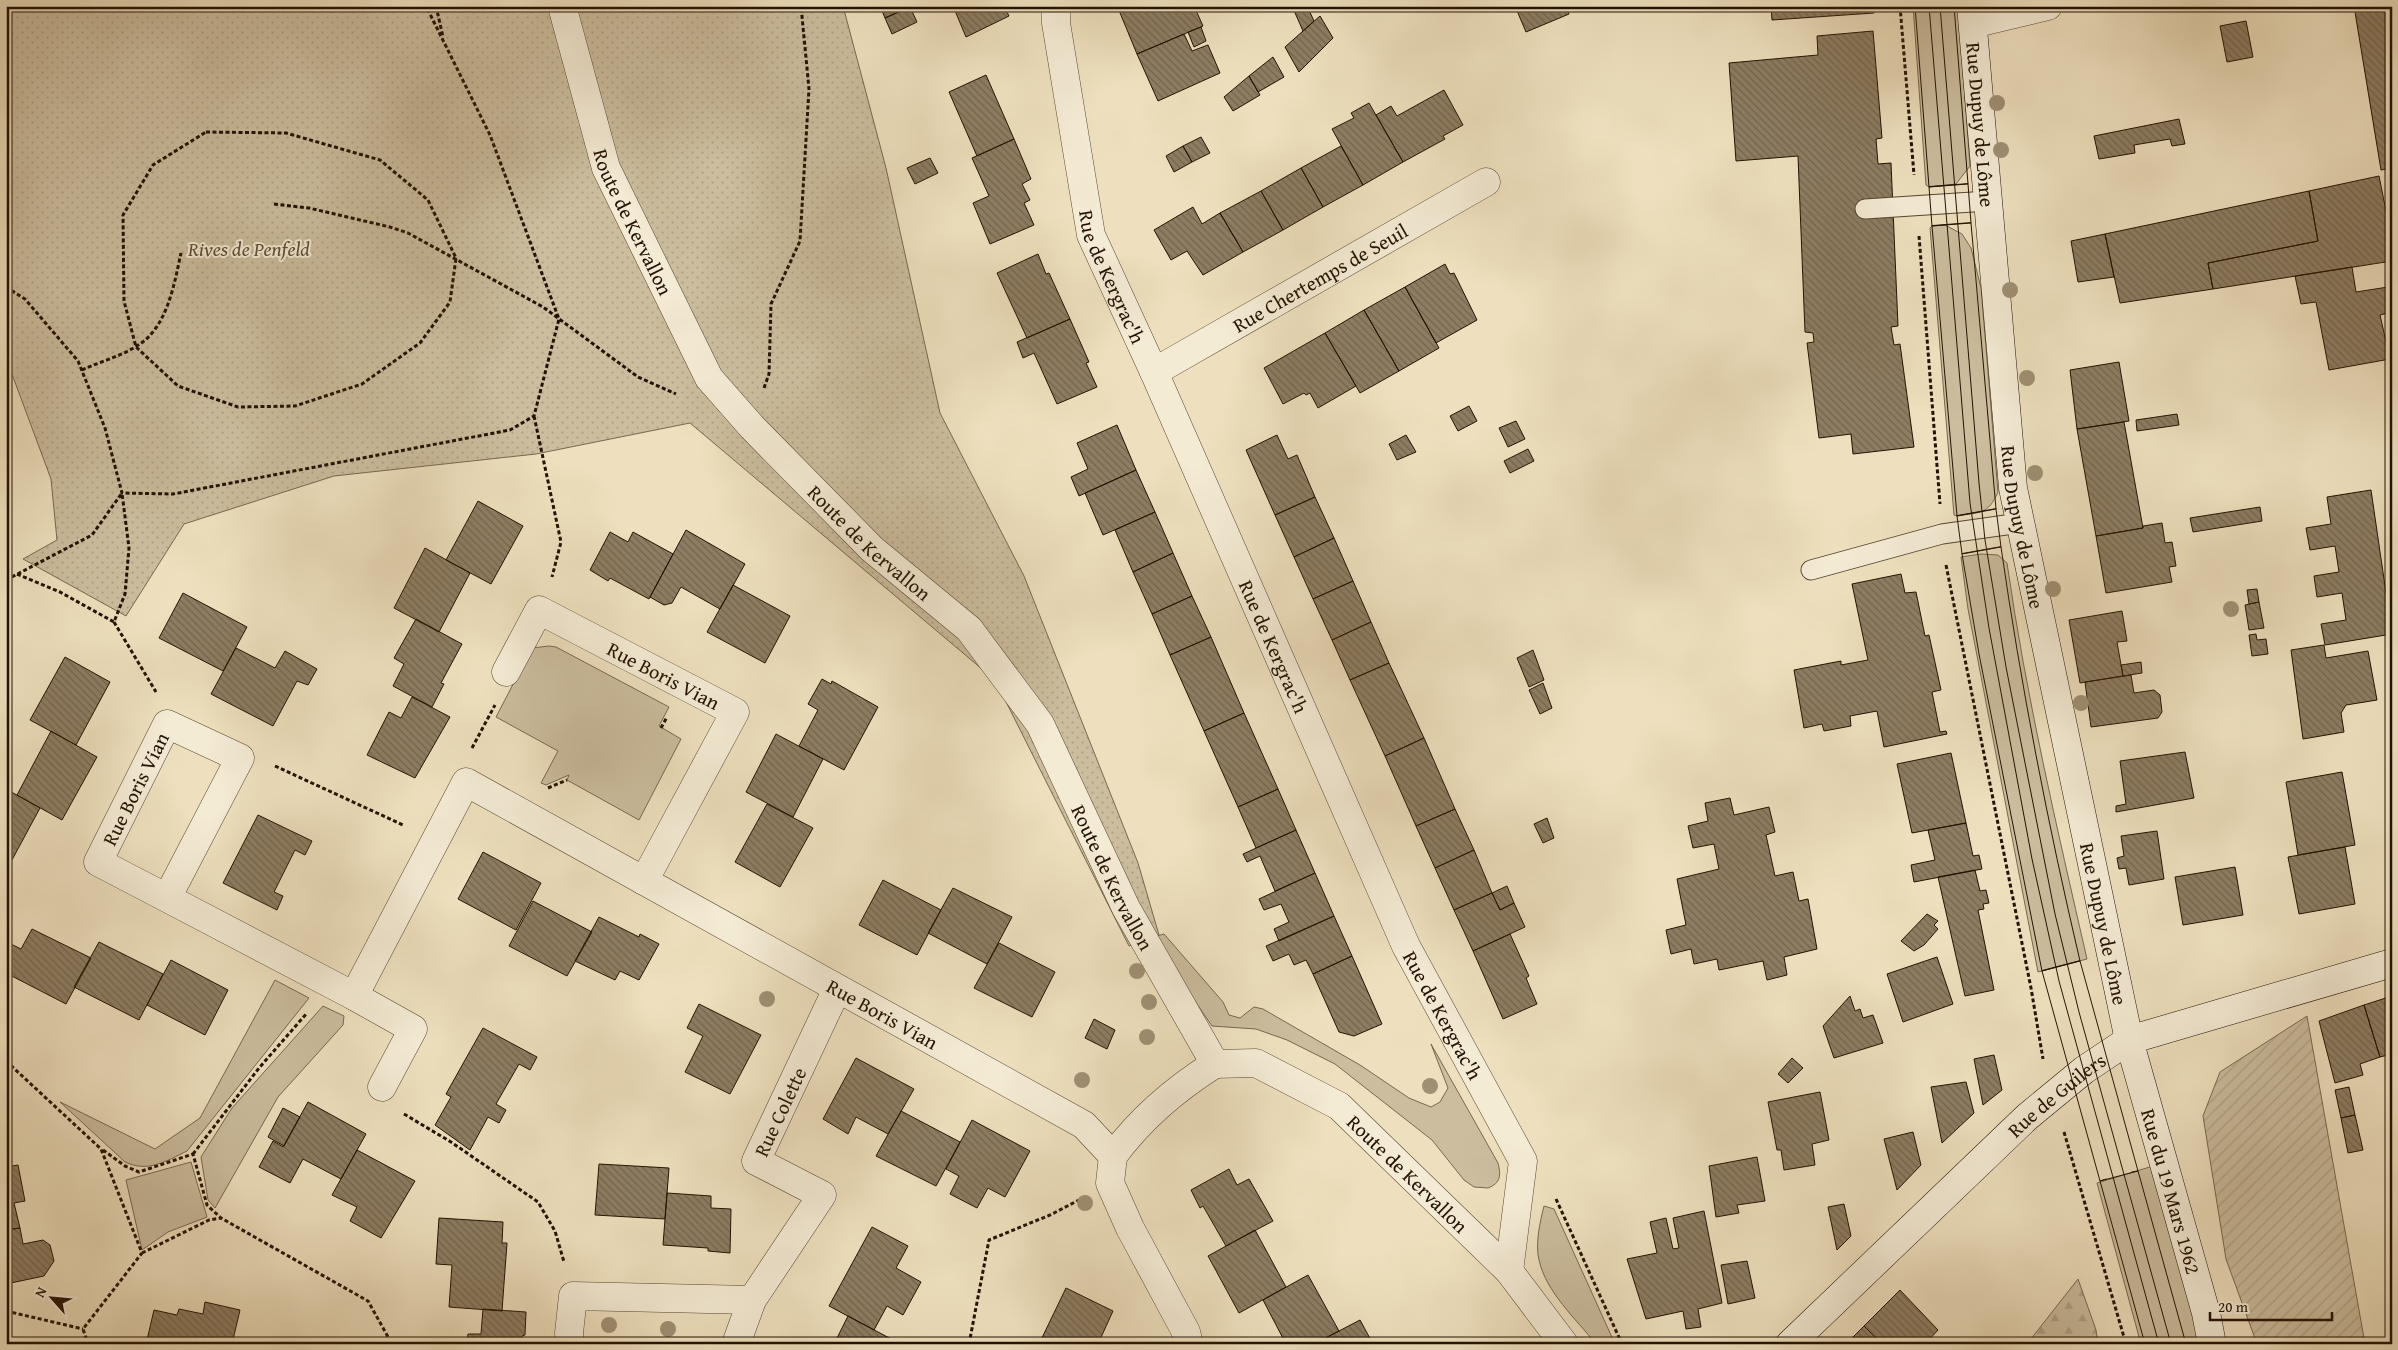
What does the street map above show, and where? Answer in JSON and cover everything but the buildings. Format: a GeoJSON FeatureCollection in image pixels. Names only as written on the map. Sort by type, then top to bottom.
{"type":"FeatureCollection","features":[{"type":"Feature","properties":{"kind":"street","name":"Route de Kervallon"},"geometry":{"type":"LineString","coordinates":[[562,6],[606,168],[710,378],[752,428],[872,549],[969,629],[1040,724],[1126,908],[1215,1064],[1256,1063],[1339,1106],[1509,1270],[1564,1344]]}},
{"type":"Feature","properties":{"kind":"street","name":"Rue de Kergrac'h"},"geometry":{"type":"LineString","coordinates":[[1056,6],[1056,22],[1091,235],[1154,372],[1406,946],[1523,1161]]}},
{"type":"Feature","properties":{"kind":"street"},"geometry":{"type":"LineString","coordinates":[[1972,15],[2048,6]]}},
{"type":"Feature","properties":{"kind":"street","name":"Rue Dupuy de Lôme"},"geometry":{"type":"LineString","coordinates":[[1972,15],[2013,488],[2129,1040]]}},
{"type":"Feature","properties":{"kind":"street","name":"Rue Chertemps de Seuil"},"geometry":{"type":"LineString","coordinates":[[1154,372],[1486,182]]}},
{"type":"Feature","properties":{"kind":"street"},"geometry":{"type":"LineString","coordinates":[[506,672],[539,610]]}},
{"type":"Feature","properties":{"kind":"street","name":"Rue Boris Vian"},"geometry":{"type":"LineString","coordinates":[[539,610],[735,712],[644,881]]}},
{"type":"Feature","properties":{"kind":"street","name":"Rue Boris Vian"},"geometry":{"type":"LineString","coordinates":[[240,758],[167,724],[98,862],[354,996],[413,1029],[382,1087]]}},
{"type":"Feature","properties":{"kind":"street"},"geometry":{"type":"LineString","coordinates":[[167,898],[240,758]]}},
{"type":"Feature","properties":{"kind":"street","name":"Rue Boris Vian"},"geometry":{"type":"LineString","coordinates":[[354,996],[466,782],[1084,1125],[1113,1156]]}},
{"type":"Feature","properties":{"kind":"street","name":"Rue de Guilers"},"geometry":{"type":"LineString","coordinates":[[1790,1344],[2053,1094],[2084,1070],[2129,1040],[2392,962]]}},
{"type":"Feature","properties":{"kind":"street","name":"Rue Colette"},"geometry":{"type":"LineString","coordinates":[[736,1344],[752,1300],[822,1195],[756,1161],[837,988]]}},
{"type":"Feature","properties":{"kind":"street","name":"Rue du 19 Mars 1962"},"geometry":{"type":"LineString","coordinates":[[2129,1040],[2203,1304],[2212,1344]]}},
{"type":"Feature","properties":{"kind":"street"},"geometry":{"type":"LineString","coordinates":[[1189,1344],[1186,1332],[1130,1228],[1110,1183],[1113,1156],[1132,1130],[1156,1107],[1215,1064]]}},
{"type":"Feature","properties":{"kind":"street"},"geometry":{"type":"LineString","coordinates":[[1509,1270],[1523,1161]]}},
{"type":"Feature","properties":{"kind":"street"},"geometry":{"type":"LineString","coordinates":[[570,1344],[569,1333],[573,1296],[752,1300]]}},
{"type":"Feature","properties":{"kind":"lane"},"geometry":{"type":"LineString","coordinates":[[1864,209],[1988,200]]}},
{"type":"Feature","properties":{"kind":"lane"},"geometry":{"type":"LineString","coordinates":[[1811,570],[1942,534],[2020,523]]}},
{"type":"Feature","properties":{"kind":"path"},"geometry":{"type":"LineString","coordinates":[[426,6],[490,135],[559,319],[534,416],[561,542],[551,579],[539,610]]}},
{"type":"Feature","properties":{"kind":"path"},"geometry":{"type":"LineString","coordinates":[[436,6],[444,42]]}},
{"type":"Feature","properties":{"kind":"path"},"geometry":{"type":"LineString","coordinates":[[752,428],[769,374],[771,304],[800,241],[809,89],[801,6]]}},
{"type":"Feature","properties":{"kind":"path"},"geometry":{"type":"LineString","coordinates":[[1900,6],[1943,549],[2031,988],[2041,1053],[2126,1344]]}},
{"type":"Feature","properties":{"kind":"path"},"geometry":{"type":"LineString","coordinates":[[206,132],[286,133],[380,160],[428,200],[456,258],[450,302],[420,343],[362,384],[296,406],[238,407],[178,386],[136,347],[124,301],[122,215],[153,165],[206,132]]}},
{"type":"Feature","properties":{"kind":"path"},"geometry":{"type":"LineString","coordinates":[[274,204],[309,208],[390,226],[408,233],[543,307],[638,377],[682,396]]}},
{"type":"Feature","properties":{"kind":"path"},"geometry":{"type":"LineString","coordinates":[[82,370],[136,347],[151,335],[163,316],[174,286],[181,253]]}},
{"type":"Feature","properties":{"kind":"path"},"geometry":{"type":"LineString","coordinates":[[6,287],[25,299],[78,361],[105,428],[122,493],[129,548],[126,594],[114,622]]}},
{"type":"Feature","properties":{"kind":"path"},"geometry":{"type":"LineString","coordinates":[[122,493],[182,492],[510,430],[534,416]]}},
{"type":"Feature","properties":{"kind":"path"},"geometry":{"type":"LineString","coordinates":[[6,580],[92,535],[122,493]]}},
{"type":"Feature","properties":{"kind":"path"},"geometry":{"type":"LineString","coordinates":[[17,574],[60,592],[114,622],[156,693]]}},
{"type":"Feature","properties":{"kind":"path"},"geometry":{"type":"LineString","coordinates":[[6,588],[10,578]]}},
{"type":"Feature","properties":{"kind":"path"},"geometry":{"type":"LineString","coordinates":[[484,727],[496,703]]}},
{"type":"Feature","properties":{"kind":"path"},"geometry":{"type":"LineString","coordinates":[[240,758],[251,755],[412,829],[434,842]]}},
{"type":"Feature","properties":{"kind":"path"},"geometry":{"type":"LineString","coordinates":[[545,789],[567,780]]}},
{"type":"Feature","properties":{"kind":"path"},"geometry":{"type":"LineString","coordinates":[[6,1061],[101,1149],[125,1166],[139,1172],[193,1154],[260,1068],[309,1010],[326,982]]}},
{"type":"Feature","properties":{"kind":"path"},"geometry":{"type":"LineString","coordinates":[[401,1112],[451,1142],[538,1202],[554,1231],[573,1296]]}},
{"type":"Feature","properties":{"kind":"path"},"geometry":{"type":"LineString","coordinates":[[101,1149],[142,1252]]}},
{"type":"Feature","properties":{"kind":"path"},"geometry":{"type":"LineString","coordinates":[[193,1154],[207,1205],[221,1218],[368,1301],[392,1344]]}},
{"type":"Feature","properties":{"kind":"path"},"geometry":{"type":"LineString","coordinates":[[1523,1161],[1554,1196],[1622,1344]]}},
{"type":"Feature","properties":{"kind":"path"},"geometry":{"type":"LineString","coordinates":[[968,1344],[989,1240],[1050,1215],[1082,1198]]}},
{"type":"Feature","properties":{"kind":"path"},"geometry":{"type":"LineString","coordinates":[[83,1329],[142,1252],[209,1220],[221,1218]]}},
{"type":"Feature","properties":{"kind":"path"},"geometry":{"type":"LineString","coordinates":[[6,1311],[83,1329]]}},
{"type":"Feature","properties":{"kind":"path"},"geometry":{"type":"LineString","coordinates":[[83,1329],[88,1344]]}},
{"type":"Feature","properties":{"kind":"green space","name":"Rives de Penfeld"},"geometry":{"type":"Polygon","coordinates":[[[6,6],[843,6],[886,168],[940,413],[1024,576],[1138,863],[1159,935],[1129,946],[995,680],[690,423],[536,454],[334,476],[184,524],[126,616],[23,559],[57,540],[51,479],[6,358],[6,6]]]}},
{"type":"Feature","properties":{"kind":"green space"},"geometry":{"type":"Polygon","coordinates":[[[1913,6],[1958,6],[1970,166],[1956,184],[1929,187],[1926,185],[1913,6]]]}},
{"type":"Feature","properties":{"kind":"green space"},"geometry":{"type":"Polygon","coordinates":[[[1945,225],[1962,234],[1971,248],[1981,288],[1998,492],[1987,509],[1977,513],[1957,516],[1954,515],[1930,228],[1932,226],[1945,225]]]}},
{"type":"Feature","properties":{"kind":"green space"},"geometry":{"type":"Polygon","coordinates":[[[1981,554],[1998,555],[2007,563],[2023,663],[2087,959],[2038,972],[1968,609],[1961,557],[1981,554]]]}},
{"type":"Feature","properties":{"kind":"green space"},"geometry":{"type":"Polygon","coordinates":[[[556,647],[669,707],[659,726],[681,739],[639,820],[567,780],[569,775],[546,785],[541,783],[558,751],[496,717],[532,648],[556,647]]]}},
{"type":"Feature","properties":{"kind":"green space"},"geometry":{"type":"Polygon","coordinates":[[[1164,934],[1223,1002],[1229,1015],[1240,1018],[1254,1007],[1263,1009],[1360,1065],[1409,1098],[1431,1107],[1440,1102],[1448,1088],[1431,1044],[1498,1163],[1500,1175],[1498,1181],[1488,1188],[1474,1187],[1464,1180],[1432,1140],[1335,1064],[1287,1040],[1256,1029],[1212,1026],[1177,975],[1157,936],[1164,934]]]}},
{"type":"Feature","properties":{"kind":"green space"},"geometry":{"type":"Polygon","coordinates":[[[275,980],[309,998],[187,1151],[164,1162],[149,1166],[133,1165],[125,1162],[60,1102],[155,1149],[200,1118],[275,980]]]}},
{"type":"Feature","properties":{"kind":"green space"},"geometry":{"type":"Polygon","coordinates":[[[323,1006],[344,1016],[343,1025],[278,1097],[215,1208],[208,1200],[201,1157],[232,1108],[323,1006]]]}},
{"type":"Feature","properties":{"kind":"green space"},"geometry":{"type":"Polygon","coordinates":[[[2307,1016],[2365,1344],[2257,1344],[2226,1259],[2203,1116],[2220,1072],[2307,1016]]]}},
{"type":"Feature","properties":{"kind":"green space"},"geometry":{"type":"Polygon","coordinates":[[[191,1162],[207,1217],[168,1232],[142,1250],[126,1180],[191,1162]]]}},
{"type":"Feature","properties":{"kind":"green space"},"geometry":{"type":"Polygon","coordinates":[[[2153,1166],[2202,1344],[2141,1344],[2097,1183],[2153,1166]]]}},
{"type":"Feature","properties":{"kind":"green space"},"geometry":{"type":"Polygon","coordinates":[[[1544,1206],[1554,1209],[1615,1344],[1596,1344],[1563,1305],[1548,1283],[1538,1254],[1538,1240],[1544,1206]]]}},
{"type":"Feature","properties":{"kind":"green space"},"geometry":{"type":"Polygon","coordinates":[[[2078,1279],[2096,1330],[2098,1344],[2027,1344],[2078,1279]]]}},
{"type":"Feature","properties":{"kind":"tram line"},"geometry":{"type":"LineString","coordinates":[[1915,6],[1929,187],[1968,184],[1954,6]]}},
{"type":"Feature","properties":{"kind":"tram line"},"geometry":{"type":"LineString","coordinates":[[1929,6],[1970,503],[1989,628],[2032,859],[2059,981],[2159,1344]]}},
{"type":"Feature","properties":{"kind":"tram line"},"geometry":{"type":"LineString","coordinates":[[1940,6],[1979,483],[1985,540],[2006,667],[2055,914],[2079,1012],[2171,1344]]}},
{"type":"Feature","properties":{"kind":"tram line"},"geometry":{"type":"LineString","coordinates":[[1968,184],[1971,223],[1932,226],[1929,187],[1968,184]]}},
{"type":"Feature","properties":{"kind":"tram line"},"geometry":{"type":"LineString","coordinates":[[1971,223],[1996,509],[1957,516],[1932,226],[1971,223]]}},
{"type":"Feature","properties":{"kind":"tram line"},"geometry":{"type":"LineString","coordinates":[[1996,509],[2001,547],[1962,554],[1957,516],[1996,509]]}},
{"type":"Feature","properties":{"kind":"tram line"},"geometry":{"type":"LineString","coordinates":[[2001,547],[2036,755],[2080,961],[2042,971],[1979,654],[1962,554],[2001,547]]}},
{"type":"Feature","properties":{"kind":"tram line"},"geometry":{"type":"LineString","coordinates":[[2080,961],[2138,1171],[2100,1181],[2042,971],[2080,961]]}},
{"type":"Feature","properties":{"kind":"tram line"},"geometry":{"type":"LineString","coordinates":[[2132,1172],[2138,1171],[2186,1344]]}},
{"type":"Feature","properties":{"kind":"tram line"},"geometry":{"type":"LineString","coordinates":[[2106,1179],[2100,1181],[2145,1344]]}}]}
